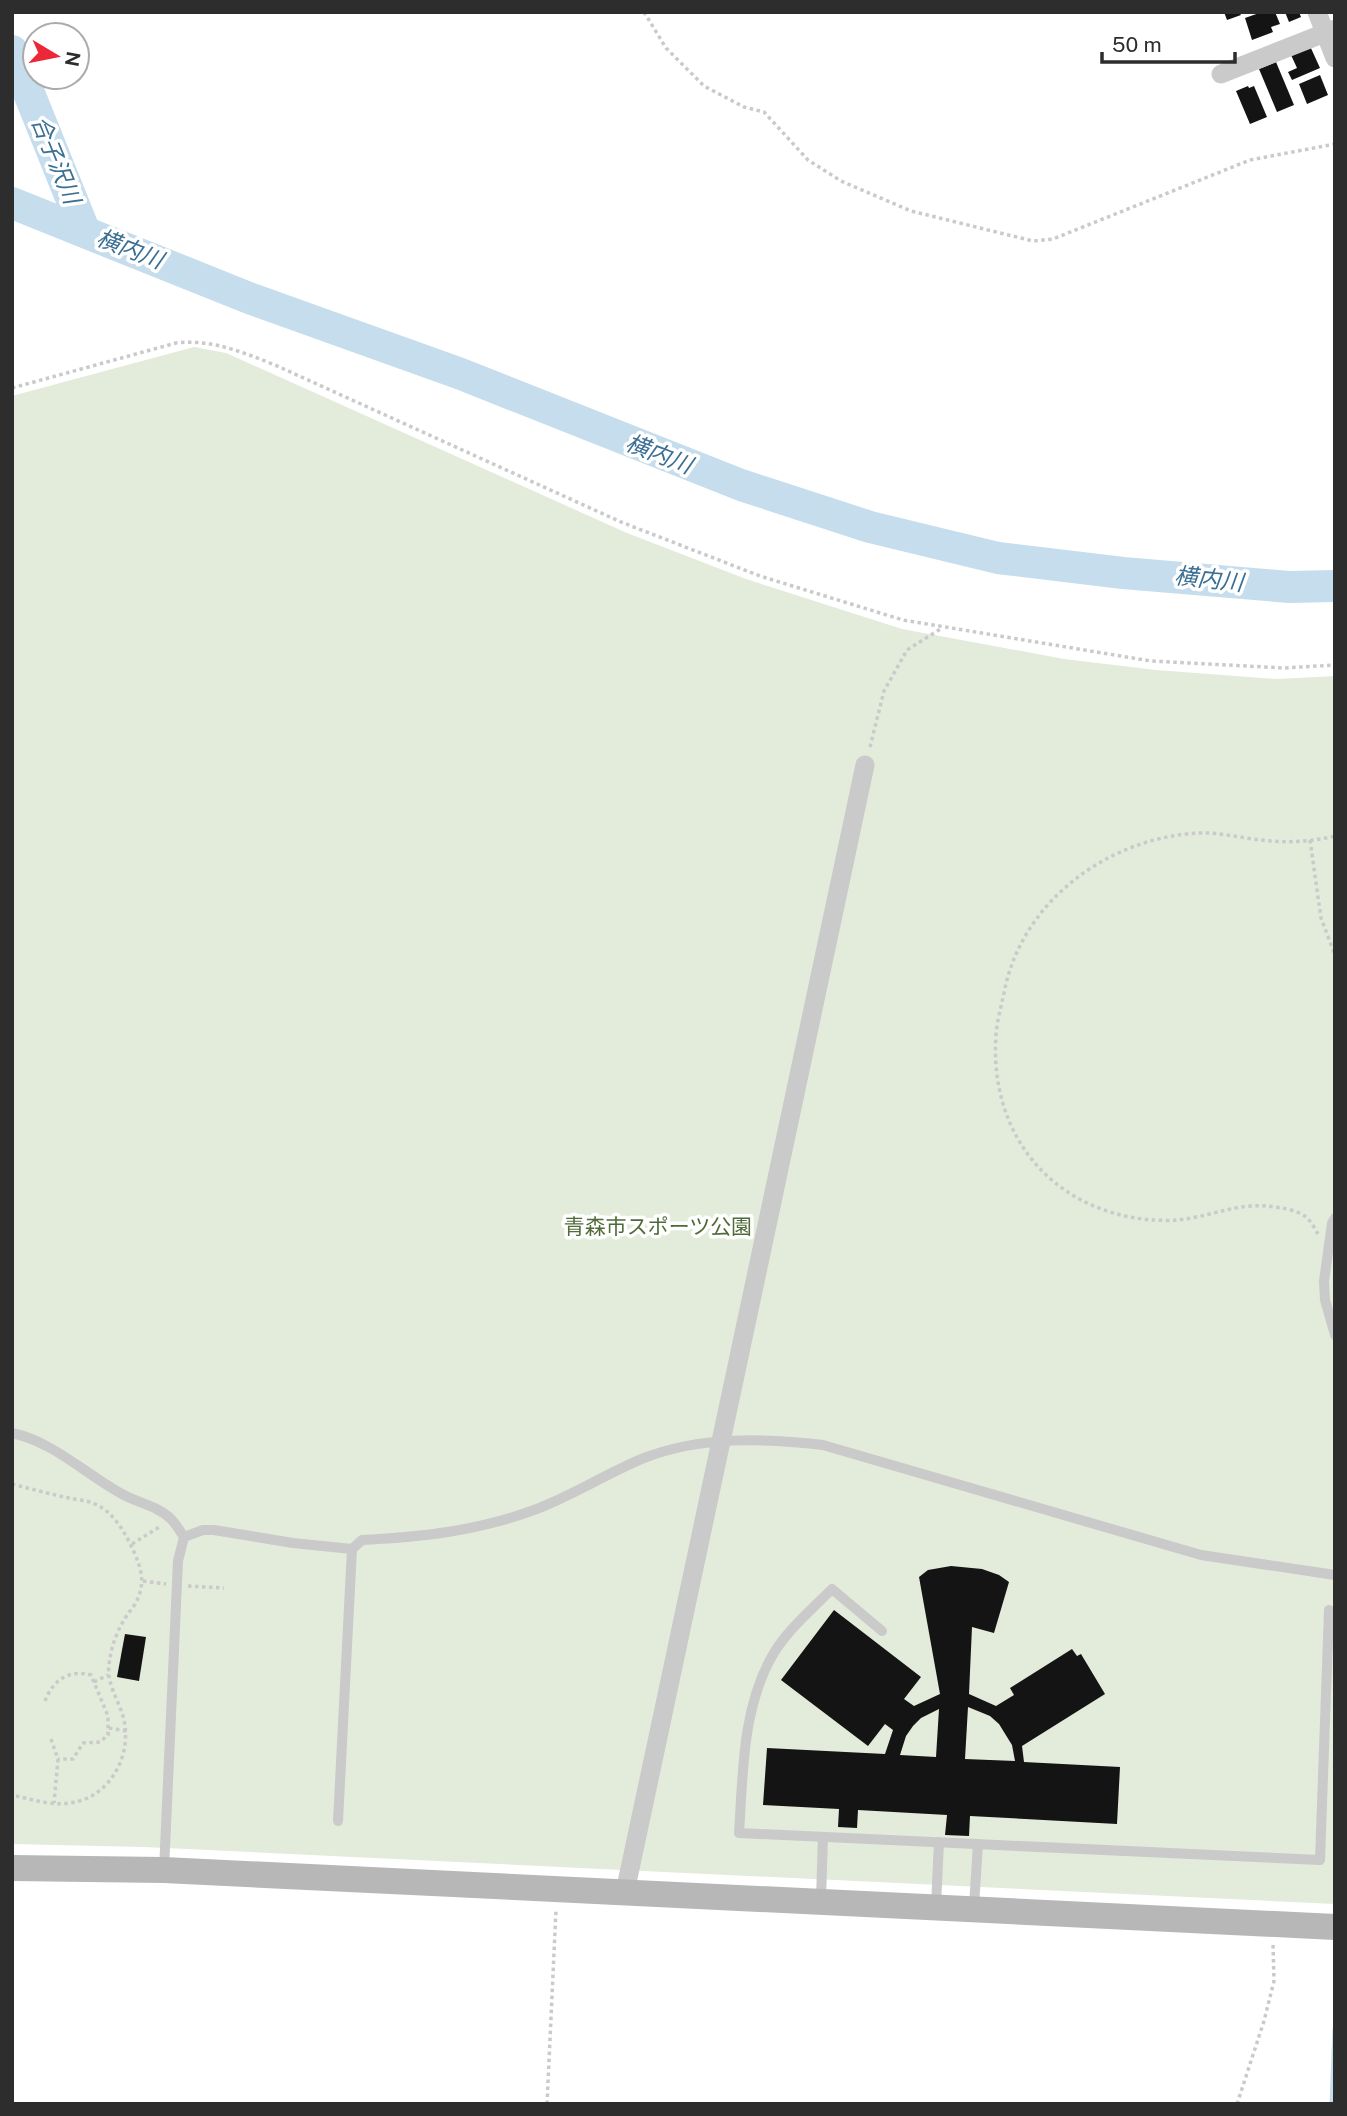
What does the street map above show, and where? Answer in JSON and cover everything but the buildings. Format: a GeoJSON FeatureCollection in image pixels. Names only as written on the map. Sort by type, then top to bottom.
{"type":"FeatureCollection","features":[{"type":"Feature","properties":{"kind":"street"},"geometry":{"type":"LineString","coordinates":[[1317,12],[1330,31],[1335,58]]}},
{"type":"Feature","properties":{"kind":"street"},"geometry":{"type":"LineString","coordinates":[[1221,74],[1330,31]]}},
{"type":"Feature","properties":{"kind":"street"},"geometry":{"type":"LineString","coordinates":[[625,1892],[865,765]]}},
{"type":"Feature","properties":{"kind":"street"},"geometry":{"type":"LineString","coordinates":[[12,1868],[164,1870],[1335,1927]]}},
{"type":"Feature","properties":{"kind":"lane"},"geometry":{"type":"LineString","coordinates":[[1335,1218],[1324,1281],[1325,1300],[1335,1335]]}},
{"type":"Feature","properties":{"kind":"lane"},"geometry":{"type":"LineString","coordinates":[[12,1433],[27,1436],[43,1444],[124,1495],[153,1507],[172,1519],[184,1537],[178,1561],[164,1870]]}},
{"type":"Feature","properties":{"kind":"lane"},"geometry":{"type":"LineString","coordinates":[[338,1821],[352,1549],[362,1540],[444,1533],[535,1510],[646,1458],[679,1447],[721,1440],[822,1445],[1201,1555],[1335,1575]]}},
{"type":"Feature","properties":{"kind":"lane"},"geometry":{"type":"LineString","coordinates":[[184,1537],[203,1530],[214,1530],[293,1543],[352,1549]]}},
{"type":"Feature","properties":{"kind":"lane"},"geometry":{"type":"LineString","coordinates":[[882,1631],[832,1589],[801,1619],[771,1657],[755,1699],[746,1737],[739,1833],[1320,1860],[1329,1610]]}},
{"type":"Feature","properties":{"kind":"lane"},"geometry":{"type":"LineString","coordinates":[[821,1902],[823,1837]]}},
{"type":"Feature","properties":{"kind":"lane"},"geometry":{"type":"LineString","coordinates":[[936,1908],[939,1842]]}},
{"type":"Feature","properties":{"kind":"lane"},"geometry":{"type":"LineString","coordinates":[[973,1910],[978,1844]]}},
{"type":"Feature","properties":{"kind":"path"},"geometry":{"type":"LineString","coordinates":[[644,12],[666,48],[704,86],[744,107],[764,112],[808,160],[841,181],[911,211],[1033,241],[1053,239],[1250,160],[1335,144]]}},
{"type":"Feature","properties":{"kind":"path"},"geometry":{"type":"LineString","coordinates":[[12,388],[176,344],[204,342],[230,348],[275,365],[646,532],[760,576],[903,620],[1152,661],[1284,668],[1335,665]]}},
{"type":"Feature","properties":{"kind":"path"},"geometry":{"type":"LineString","coordinates":[[865,765],[884,691],[907,650],[944,627]]}},
{"type":"Feature","properties":{"kind":"path"},"geometry":{"type":"LineString","coordinates":[[1328,1254],[1306,1217],[1290,1210],[1249,1205],[1176,1221],[1150,1220],[1113,1214],[1085,1203],[1060,1187],[1035,1163],[1008,1122],[999,1089],[996,1033],[1005,985],[1016,954],[1049,903],[1070,881],[1098,862],[1133,847],[1198,833],[1265,841],[1310,841],[1335,836]]}},
{"type":"Feature","properties":{"kind":"path"},"geometry":{"type":"LineString","coordinates":[[1310,841],[1321,918],[1335,956]]}},
{"type":"Feature","properties":{"kind":"path"},"geometry":{"type":"LineString","coordinates":[[12,1484],[96,1504],[113,1517],[131,1545],[141,1567],[142,1581],[138,1599],[118,1630],[112,1645],[109,1675],[126,1731],[123,1756],[110,1782],[82,1800],[69,1804],[12,1795]]}},
{"type":"Feature","properties":{"kind":"path"},"geometry":{"type":"LineString","coordinates":[[131,1545],[172,1519]]}},
{"type":"Feature","properties":{"kind":"path"},"geometry":{"type":"LineString","coordinates":[[45,1701],[55,1682],[79,1672],[91,1675],[104,1704],[108,1735],[100,1742],[83,1744],[74,1759],[58,1759]]}},
{"type":"Feature","properties":{"kind":"path"},"geometry":{"type":"LineString","coordinates":[[94,1682],[109,1675]]}},
{"type":"Feature","properties":{"kind":"path"},"geometry":{"type":"LineString","coordinates":[[109,1728],[126,1731]]}},
{"type":"Feature","properties":{"kind":"path"},"geometry":{"type":"LineString","coordinates":[[51,1740],[58,1759],[54,1803]]}},
{"type":"Feature","properties":{"kind":"path"},"geometry":{"type":"LineString","coordinates":[[547,2104],[557,1890]]}},
{"type":"Feature","properties":{"kind":"path"},"geometry":{"type":"LineString","coordinates":[[1237,2104],[1274,1981],[1272,1924]]}},
{"type":"Feature","properties":{"kind":"green space","name":"青森市スポーツ公園"},"geometry":{"type":"Polygon","coordinates":[[[194,347],[226,353],[627,533],[746,579],[902,629],[1064,659],[1156,670],[1277,679],[1335,676],[1335,1904],[144,1847],[12,1844],[12,396],[194,347]]]}},
{"type":"Feature","properties":{"kind":"waterway","name":"合子沢川"},"geometry":{"type":"LineString","coordinates":[[12,51],[84,230]]}},
{"type":"Feature","properties":{"kind":"waterway","name":"横内川"},"geometry":{"type":"LineString","coordinates":[[12,203],[249,298],[461,374],[741,485],[870,527],[998,558],[1123,573],[1289,587],[1335,586]]}},
{"type":"Feature","properties":{"kind":"waterway"},"geometry":{"type":"LineString","coordinates":[[1332,2104],[1335,2029]]}}]}
